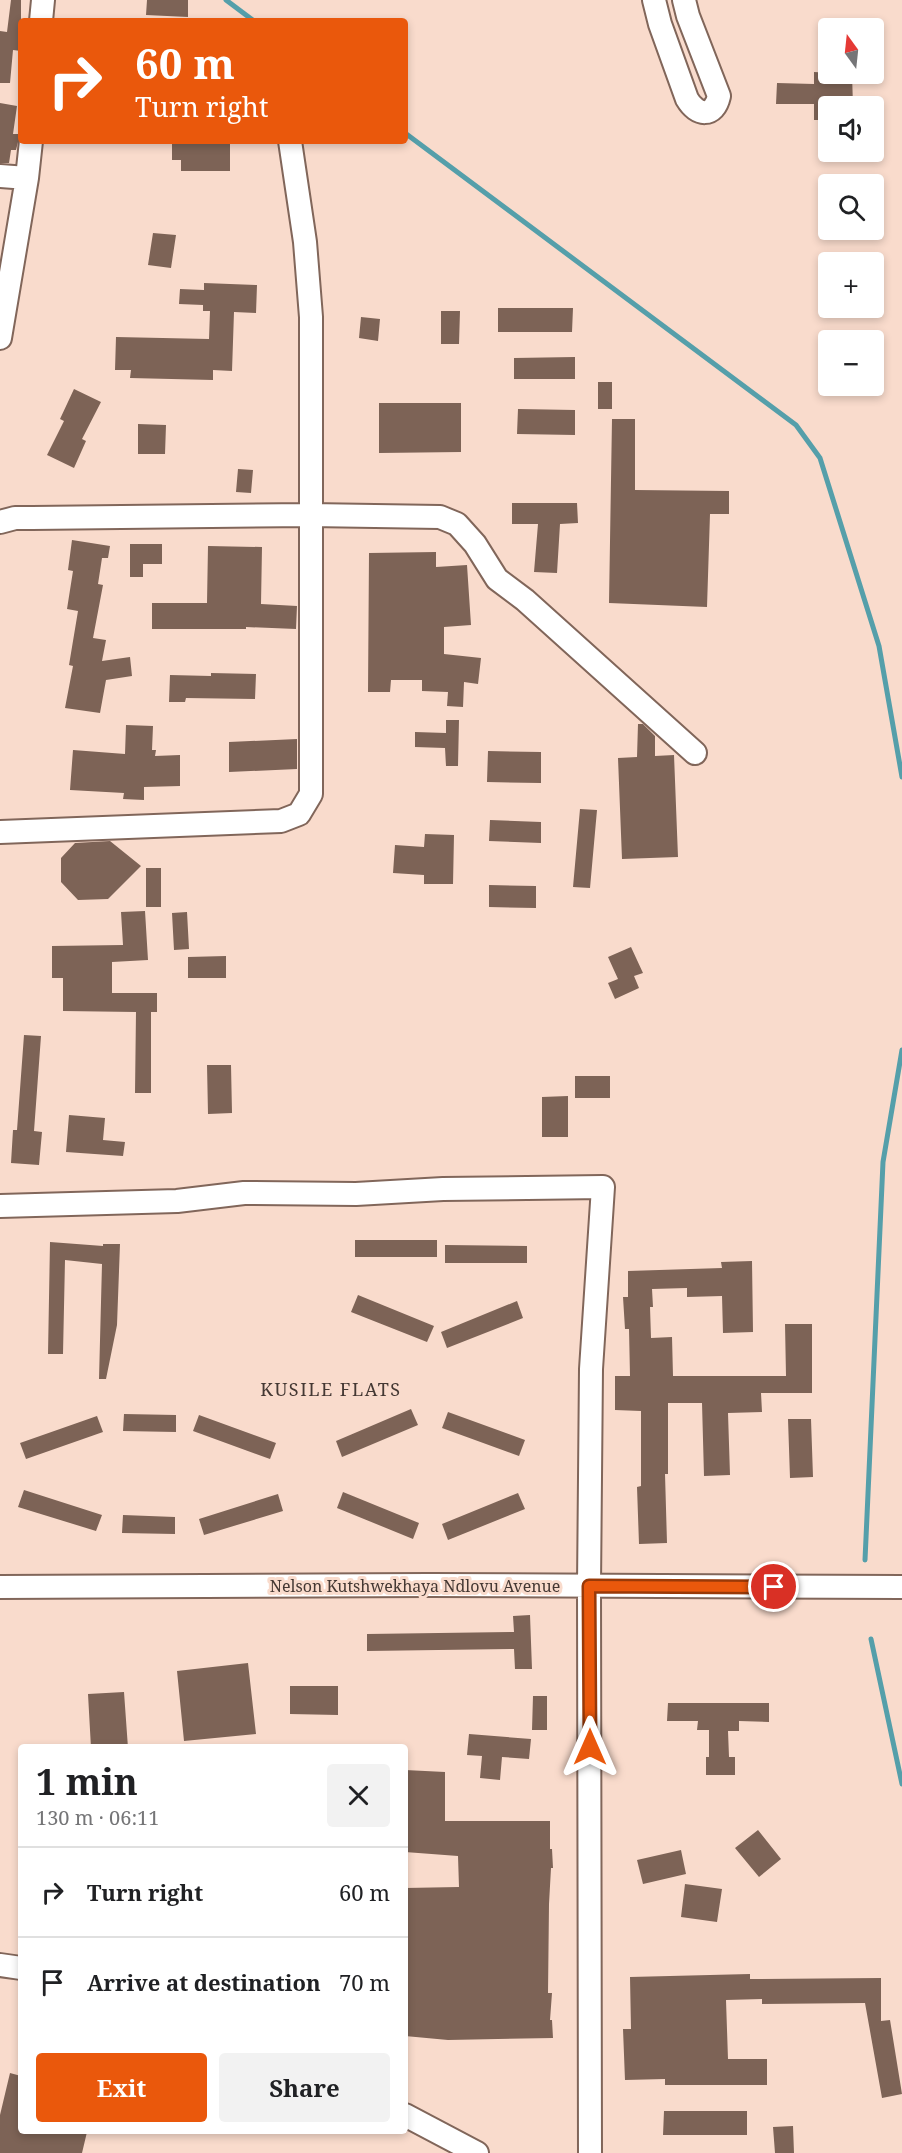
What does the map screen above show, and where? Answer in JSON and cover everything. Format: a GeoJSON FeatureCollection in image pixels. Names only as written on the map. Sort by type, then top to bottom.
{"type":"FeatureCollection","features":[{"type":"Feature","properties":{"kind":"street"},"geometry":{"type":"LineString","coordinates":[[41,18],[43,0]]}},
{"type":"Feature","properties":{"kind":"street"},"geometry":{"type":"LineString","coordinates":[[654,0],[660,24],[687,99],[692,108],[700,112],[709,112],[717,106],[719,96],[684,0]]}},
{"type":"Feature","properties":{"kind":"street"},"geometry":{"type":"LineString","coordinates":[[0,338],[31,144]]}},
{"type":"Feature","properties":{"kind":"street"},"geometry":{"type":"LineString","coordinates":[[0,832],[281,821],[299,814],[311,794],[311,317],[305,242],[290,144]]}},
{"type":"Feature","properties":{"kind":"street"},"geometry":{"type":"LineString","coordinates":[[0,176],[27,178]]}},
{"type":"Feature","properties":{"kind":"street"},"geometry":{"type":"LineString","coordinates":[[0,522],[15,518],[440,517],[457,524],[475,544],[497,579],[525,600],[695,753]]}},
{"type":"Feature","properties":{"kind":"street"},"geometry":{"type":"LineString","coordinates":[[0,1206],[177,1201],[244,1193],[356,1194],[443,1189],[603,1187],[591,1369],[590,2153]]}},
{"type":"Feature","properties":{"kind":"street","name":"Nelson Kutshwekhaya Ndlovu Avenue"},"geometry":{"type":"LineString","coordinates":[[0,1587],[902,1587]]}},
{"type":"Feature","properties":{"kind":"street"},"geometry":{"type":"LineString","coordinates":[[0,1965],[18,1968]]}},
{"type":"Feature","properties":{"kind":"street"},"geometry":{"type":"LineString","coordinates":[[408,2117],[477,2153]]}},
{"type":"Feature","properties":{"kind":"building"},"geometry":{"type":"Polygon","coordinates":[[[11,0],[21,0],[21,18],[18,18],[18,51],[13,50],[10,83],[0,83],[0,31],[7,32],[11,0]]]}},
{"type":"Feature","properties":{"kind":"building"},"geometry":{"type":"Polygon","coordinates":[[[147,0],[188,0],[188,17],[146,15],[147,0]]]}},
{"type":"Feature","properties":{"kind":"building"},"geometry":{"type":"Polygon","coordinates":[[[814,72],[818,72],[818,84],[852,84],[853,96],[818,96],[818,120],[814,120],[814,104],[776,104],[777,83],[814,84],[814,72]]]}},
{"type":"Feature","properties":{"kind":"building"},"geometry":{"type":"Polygon","coordinates":[[[0,103],[17,106],[13,134],[18,134],[18,142],[16,150],[11,150],[9,163],[0,163],[0,103]]]}},
{"type":"Feature","properties":{"kind":"building"},"geometry":{"type":"Polygon","coordinates":[[[172,144],[230,144],[230,171],[181,171],[181,160],[172,160],[172,144]]]}},
{"type":"Feature","properties":{"kind":"building"},"geometry":{"type":"Polygon","coordinates":[[[153,233],[176,235],[171,268],[148,265],[153,233]]]}},
{"type":"Feature","properties":{"kind":"building"},"geometry":{"type":"Polygon","coordinates":[[[204,283],[257,285],[256,313],[234,312],[232,371],[213,370],[213,380],[130,378],[131,370],[115,370],[116,337],[209,339],[210,311],[203,311],[203,305],[179,304],[180,289],[204,290],[204,283]]]}},
{"type":"Feature","properties":{"kind":"building"},"geometry":{"type":"Polygon","coordinates":[[[498,308],[573,308],[572,332],[498,332],[498,308]]]}},
{"type":"Feature","properties":{"kind":"building"},"geometry":{"type":"Polygon","coordinates":[[[441,311],[460,311],[459,344],[441,344],[441,311]]]}},
{"type":"Feature","properties":{"kind":"building"},"geometry":{"type":"Polygon","coordinates":[[[361,317],[380,319],[378,341],[359,338],[361,317]]]}},
{"type":"Feature","properties":{"kind":"building"},"geometry":{"type":"Polygon","coordinates":[[[575,357],[575,379],[514,379],[514,358],[575,357]]]}},
{"type":"Feature","properties":{"kind":"building"},"geometry":{"type":"Polygon","coordinates":[[[598,382],[612,382],[612,409],[598,409],[598,382]]]}},
{"type":"Feature","properties":{"kind":"building"},"geometry":{"type":"Polygon","coordinates":[[[74,389],[101,402],[82,439],[86,441],[74,468],[47,455],[64,421],[60,419],[74,389]]]}},
{"type":"Feature","properties":{"kind":"building"},"geometry":{"type":"Polygon","coordinates":[[[379,403],[461,403],[461,452],[379,453],[379,403]]]}},
{"type":"Feature","properties":{"kind":"building"},"geometry":{"type":"Polygon","coordinates":[[[518,409],[575,410],[575,435],[517,434],[518,409]]]}},
{"type":"Feature","properties":{"kind":"building"},"geometry":{"type":"Polygon","coordinates":[[[612,419],[635,419],[635,490],[729,491],[729,514],[710,514],[707,607],[609,603],[612,419]]]}},
{"type":"Feature","properties":{"kind":"building"},"geometry":{"type":"Polygon","coordinates":[[[138,424],[166,425],[165,454],[138,454],[138,424]]]}},
{"type":"Feature","properties":{"kind":"building"},"geometry":{"type":"Polygon","coordinates":[[[238,469],[253,470],[251,493],[236,492],[238,469]]]}},
{"type":"Feature","properties":{"kind":"building"},"geometry":{"type":"Polygon","coordinates":[[[512,503],[577,503],[578,523],[560,524],[557,573],[534,572],[538,524],[512,524],[512,503]]]}},
{"type":"Feature","properties":{"kind":"building"},"geometry":{"type":"Polygon","coordinates":[[[72,540],[110,546],[108,558],[102,558],[98,584],[103,585],[93,638],[106,640],[102,661],[130,657],[132,676],[106,680],[100,713],[65,708],[73,666],[69,665],[78,611],[67,609],[73,571],[68,570],[72,540]]]}},
{"type":"Feature","properties":{"kind":"building"},"geometry":{"type":"Polygon","coordinates":[[[130,544],[162,544],[162,564],[143,564],[143,577],[130,577],[130,544]]]}},
{"type":"Feature","properties":{"kind":"building"},"geometry":{"type":"Polygon","coordinates":[[[208,546],[262,547],[261,604],[297,606],[296,629],[246,627],[246,629],[152,629],[152,603],[207,603],[208,546]]]}},
{"type":"Feature","properties":{"kind":"building"},"geometry":{"type":"Polygon","coordinates":[[[436,552],[436,567],[467,565],[471,625],[444,627],[444,654],[481,658],[478,684],[464,682],[463,707],[447,706],[448,692],[422,691],[422,680],[391,680],[390,692],[368,692],[369,553],[436,552]]]}},
{"type":"Feature","properties":{"kind":"building"},"geometry":{"type":"Polygon","coordinates":[[[211,673],[256,674],[255,699],[186,698],[185,702],[169,702],[170,675],[211,676],[211,673]]]}},
{"type":"Feature","properties":{"kind":"building"},"geometry":{"type":"Polygon","coordinates":[[[446,720],[459,720],[458,766],[446,766],[445,748],[415,747],[415,732],[446,733],[446,720]]]}},
{"type":"Feature","properties":{"kind":"building"},"geometry":{"type":"Polygon","coordinates":[[[638,724],[643,724],[655,736],[655,756],[674,755],[678,857],[622,859],[618,758],[637,757],[638,724]]]}},
{"type":"Feature","properties":{"kind":"building"},"geometry":{"type":"Polygon","coordinates":[[[126,725],[153,726],[152,750],[156,750],[155,756],[180,755],[180,786],[144,787],[144,800],[123,799],[124,793],[70,790],[73,750],[125,754],[126,725]]]}},
{"type":"Feature","properties":{"kind":"building"},"geometry":{"type":"Polygon","coordinates":[[[297,739],[297,769],[229,772],[229,742],[297,739]]]}},
{"type":"Feature","properties":{"kind":"building"},"geometry":{"type":"Polygon","coordinates":[[[488,751],[541,752],[541,783],[487,782],[488,751]]]}},
{"type":"Feature","properties":{"kind":"building"},"geometry":{"type":"Polygon","coordinates":[[[580,809],[597,810],[590,888],[573,887],[580,809]]]}},
{"type":"Feature","properties":{"kind":"building"},"geometry":{"type":"Polygon","coordinates":[[[490,820],[541,822],[541,843],[489,841],[490,820]]]}},
{"type":"Feature","properties":{"kind":"building"},"geometry":{"type":"Polygon","coordinates":[[[425,834],[454,835],[453,884],[424,884],[424,875],[393,873],[395,845],[424,847],[425,834]]]}},
{"type":"Feature","properties":{"kind":"building"},"geometry":{"type":"Polygon","coordinates":[[[110,841],[141,866],[108,899],[78,900],[61,882],[61,858],[75,843],[110,841]]]}},
{"type":"Feature","properties":{"kind":"building"},"geometry":{"type":"Polygon","coordinates":[[[146,868],[161,868],[161,907],[146,907],[146,868]]]}},
{"type":"Feature","properties":{"kind":"building"},"geometry":{"type":"Polygon","coordinates":[[[489,885],[536,886],[536,908],[489,907],[489,885]]]}},
{"type":"Feature","properties":{"kind":"building"},"geometry":{"type":"Polygon","coordinates":[[[145,911],[148,960],[112,962],[112,993],[157,993],[157,1012],[151,1012],[151,1093],[135,1093],[136,1012],[63,1011],[63,978],[52,978],[52,946],[123,945],[121,912],[145,911]]]}},
{"type":"Feature","properties":{"kind":"building"},"geometry":{"type":"Polygon","coordinates":[[[187,912],[189,949],[174,950],[172,913],[187,912]]]}},
{"type":"Feature","properties":{"kind":"building"},"geometry":{"type":"Polygon","coordinates":[[[631,947],[643,973],[634,976],[639,988],[615,999],[608,983],[618,979],[608,957],[631,947]]]}},
{"type":"Feature","properties":{"kind":"building"},"geometry":{"type":"Polygon","coordinates":[[[226,956],[226,978],[188,978],[188,957],[226,956]]]}},
{"type":"Feature","properties":{"kind":"building"},"geometry":{"type":"Polygon","coordinates":[[[24,1035],[41,1036],[34,1131],[42,1132],[39,1165],[11,1163],[13,1130],[17,1130],[24,1035]]]}},
{"type":"Feature","properties":{"kind":"building"},"geometry":{"type":"Polygon","coordinates":[[[207,1065],[231,1065],[232,1113],[208,1114],[207,1065]]]}},
{"type":"Feature","properties":{"kind":"building"},"geometry":{"type":"Polygon","coordinates":[[[575,1076],[610,1076],[610,1098],[575,1098],[575,1076]]]}},
{"type":"Feature","properties":{"kind":"building"},"geometry":{"type":"Polygon","coordinates":[[[568,1096],[568,1137],[542,1137],[542,1097],[568,1096]]]}},
{"type":"Feature","properties":{"kind":"building"},"geometry":{"type":"Polygon","coordinates":[[[69,1115],[105,1118],[103,1140],[125,1142],[123,1156],[66,1152],[69,1115]]]}},
{"type":"Feature","properties":{"kind":"building"},"geometry":{"type":"Polygon","coordinates":[[[355,1240],[437,1240],[437,1257],[355,1257],[355,1240]]]}},
{"type":"Feature","properties":{"kind":"building"},"geometry":{"type":"Polygon","coordinates":[[[50,1242],[103,1246],[103,1244],[120,1244],[117,1325],[106,1379],[99,1379],[102,1264],[65,1260],[63,1354],[48,1354],[50,1242]]]}},
{"type":"Feature","properties":{"kind":"building"},"geometry":{"type":"Polygon","coordinates":[[[445,1245],[527,1246],[527,1263],[445,1263],[445,1245]]]}},
{"type":"Feature","properties":{"kind":"building"},"geometry":{"type":"Polygon","coordinates":[[[752,1261],[753,1332],[723,1333],[722,1296],[687,1297],[687,1288],[652,1289],[651,1338],[672,1337],[673,1376],[786,1376],[785,1324],[812,1324],[812,1393],[761,1393],[762,1412],[728,1413],[730,1475],[704,1476],[702,1403],[668,1403],[668,1474],[665,1474],[667,1543],[639,1544],[637,1487],[641,1486],[641,1411],[615,1410],[615,1376],[630,1376],[629,1329],[625,1329],[623,1297],[628,1297],[628,1271],[722,1268],[721,1262],[752,1261]]]}},
{"type":"Feature","properties":{"kind":"building"},"geometry":{"type":"Polygon","coordinates":[[[358,1295],[434,1326],[427,1342],[351,1312],[358,1295]]]}},
{"type":"Feature","properties":{"kind":"building"},"geometry":{"type":"Polygon","coordinates":[[[517,1301],[523,1318],[447,1348],[441,1332],[517,1301]]]}},
{"type":"Feature","properties":{"kind":"building"},"geometry":{"type":"Polygon","coordinates":[[[411,1409],[418,1425],[342,1457],[336,1441],[411,1409]]]}},
{"type":"Feature","properties":{"kind":"building"},"geometry":{"type":"Polygon","coordinates":[[[448,1412],[525,1440],[519,1456],[442,1428],[448,1412]]]}},
{"type":"Feature","properties":{"kind":"building"},"geometry":{"type":"Polygon","coordinates":[[[124,1414],[176,1415],[176,1432],[123,1431],[124,1414]]]}},
{"type":"Feature","properties":{"kind":"building"},"geometry":{"type":"Polygon","coordinates":[[[199,1415],[276,1443],[270,1459],[193,1431],[199,1415]]]}},
{"type":"Feature","properties":{"kind":"building"},"geometry":{"type":"Polygon","coordinates":[[[97,1416],[103,1432],[26,1459],[20,1443],[97,1416]]]}},
{"type":"Feature","properties":{"kind":"building"},"geometry":{"type":"Polygon","coordinates":[[[788,1419],[811,1419],[813,1477],[790,1478],[788,1419]]]}},
{"type":"Feature","properties":{"kind":"building"},"geometry":{"type":"Polygon","coordinates":[[[24,1490],[102,1515],[96,1531],[18,1507],[24,1490]]]}},
{"type":"Feature","properties":{"kind":"building"},"geometry":{"type":"Polygon","coordinates":[[[343,1492],[419,1523],[413,1539],[337,1508],[343,1492]]]}},
{"type":"Feature","properties":{"kind":"building"},"geometry":{"type":"Polygon","coordinates":[[[518,1493],[525,1509],[448,1540],[442,1524],[518,1493]]]}},
{"type":"Feature","properties":{"kind":"building"},"geometry":{"type":"Polygon","coordinates":[[[278,1494],[283,1511],[204,1535],[199,1519],[278,1494]]]}},
{"type":"Feature","properties":{"kind":"building"},"geometry":{"type":"Polygon","coordinates":[[[123,1515],[175,1517],[175,1534],[122,1533],[123,1515]]]}},
{"type":"Feature","properties":{"kind":"building"},"geometry":{"type":"Polygon","coordinates":[[[530,1615],[532,1669],[515,1669],[514,1649],[367,1651],[367,1634],[514,1632],[513,1616],[530,1615]]]}},
{"type":"Feature","properties":{"kind":"building"},"geometry":{"type":"Polygon","coordinates":[[[248,1663],[256,1734],[184,1741],[177,1671],[248,1663]]]}},
{"type":"Feature","properties":{"kind":"building"},"geometry":{"type":"Polygon","coordinates":[[[290,1686],[338,1686],[338,1715],[290,1714],[290,1686]]]}},
{"type":"Feature","properties":{"kind":"building"},"geometry":{"type":"Polygon","coordinates":[[[124,1692],[128,1744],[91,1744],[88,1694],[124,1692]]]}},
{"type":"Feature","properties":{"kind":"building"},"geometry":{"type":"Polygon","coordinates":[[[533,1696],[547,1696],[547,1730],[532,1730],[533,1696]]]}},
{"type":"Feature","properties":{"kind":"building"},"geometry":{"type":"Polygon","coordinates":[[[668,1703],[769,1703],[769,1722],[739,1721],[739,1731],[728,1731],[729,1757],[735,1757],[735,1775],[706,1775],[709,1730],[697,1730],[698,1721],[667,1721],[668,1703]]]}},
{"type":"Feature","properties":{"kind":"building"},"geometry":{"type":"Polygon","coordinates":[[[469,1734],[531,1739],[529,1759],[502,1757],[500,1780],[480,1778],[482,1756],[467,1755],[469,1734]]]}},
{"type":"Feature","properties":{"kind":"building"},"geometry":{"type":"Polygon","coordinates":[[[408,1770],[445,1772],[445,1821],[550,1821],[553,1868],[551,1868],[549,1904],[548,1993],[552,1993],[550,2020],[552,2020],[553,2038],[448,2040],[408,2036],[408,1888],[459,1887],[458,1856],[408,1852],[408,1770]]]}},
{"type":"Feature","properties":{"kind":"building"},"geometry":{"type":"Polygon","coordinates":[[[758,1830],[781,1859],[759,1877],[735,1848],[758,1830]]]}},
{"type":"Feature","properties":{"kind":"building"},"geometry":{"type":"Polygon","coordinates":[[[681,1850],[686,1874],[643,1884],[637,1860],[681,1850]]]}},
{"type":"Feature","properties":{"kind":"building"},"geometry":{"type":"Polygon","coordinates":[[[685,1884],[722,1889],[717,1922],[681,1917],[685,1884]]]}},
{"type":"Feature","properties":{"kind":"building"},"geometry":{"type":"Polygon","coordinates":[[[750,1974],[750,1979],[881,1978],[881,2021],[890,2020],[902,2094],[882,2098],[865,2003],[762,2004],[762,1999],[726,2000],[728,2059],[767,2059],[767,2085],[665,2085],[665,2079],[625,2080],[623,2029],[631,2029],[630,1977],[750,1974]]]}},
{"type":"Feature","properties":{"kind":"building"},"geometry":{"type":"Polygon","coordinates":[[[10,2073],[18,2075],[18,2134],[87,2134],[82,2153],[0,2153],[0,2115],[10,2073]]]}},
{"type":"Feature","properties":{"kind":"building"},"geometry":{"type":"Polygon","coordinates":[[[664,2111],[747,2111],[747,2135],[663,2135],[664,2111]]]}},
{"type":"Feature","properties":{"kind":"building"},"geometry":{"type":"Polygon","coordinates":[[[793,2126],[794,2153],[775,2153],[773,2127],[793,2126]]]}},
{"type":"Feature","properties":{"kind":"waterway"},"geometry":{"type":"LineString","coordinates":[[226,0],[250,18]]}},
{"type":"Feature","properties":{"kind":"waterway"},"geometry":{"type":"LineString","coordinates":[[408,135],[796,425],[820,458],[879,646],[902,777]]}},
{"type":"Feature","properties":{"kind":"waterway"},"geometry":{"type":"LineString","coordinates":[[865,1560],[883,1162],[902,1050]]}},
{"type":"Feature","properties":{"kind":"waterway"},"geometry":{"type":"LineString","coordinates":[[871,1639],[902,1784]]}},
{"type":"Feature","properties":{"kind":"district","name":"KUSILE FLATS"},"geometry":{"type":"Point","coordinates":[331,1389]}},
{"type":"Feature","properties":{"kind":"route"},"geometry":{"type":"LineString","coordinates":[[590,1747],[589,1586],[774,1587]]}}]}
